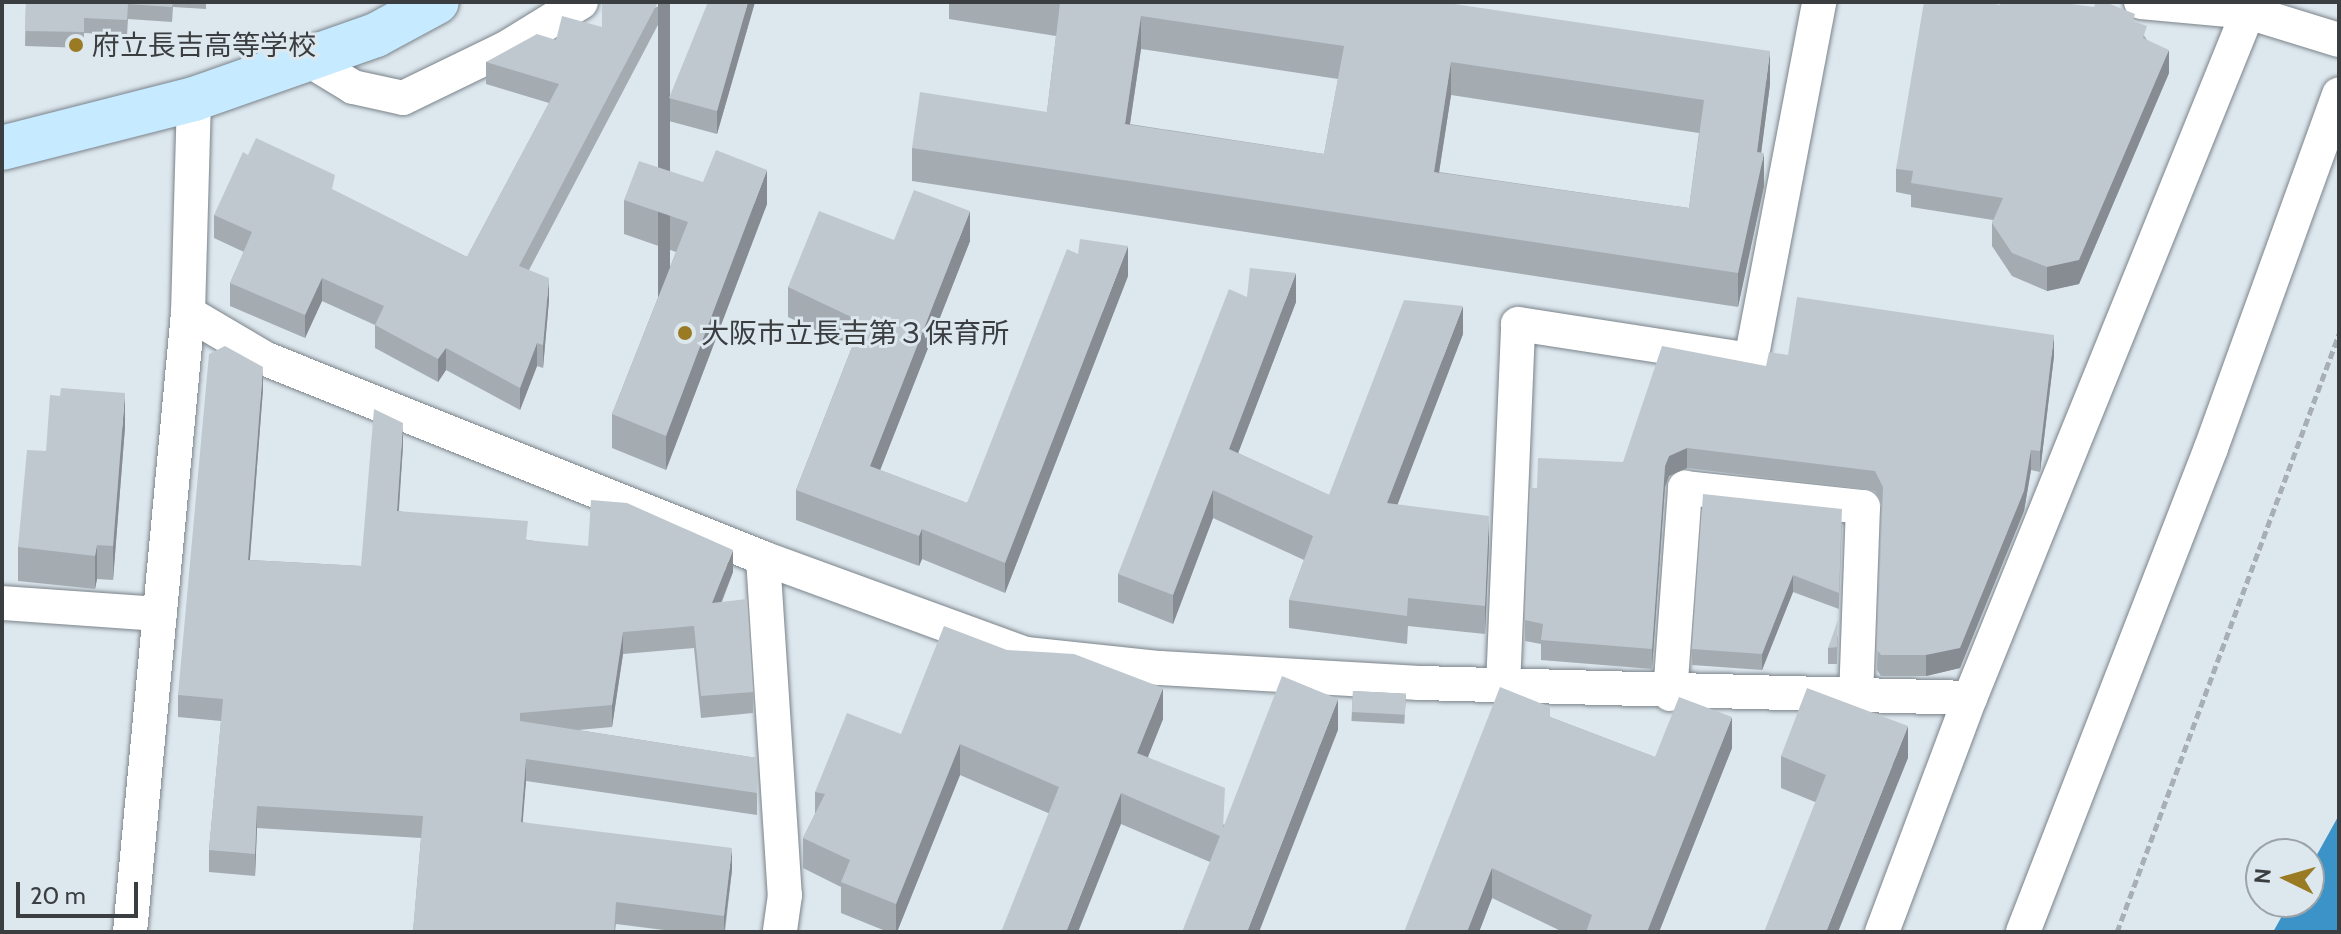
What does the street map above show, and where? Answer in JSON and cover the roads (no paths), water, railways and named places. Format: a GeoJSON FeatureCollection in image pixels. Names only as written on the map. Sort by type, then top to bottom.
{"type":"FeatureCollection","features":[{"type":"Feature","properties":{"kind":"street"},"geometry":{"type":"LineString","coordinates":[[2,148],[194,99],[376,35],[437,2]]}},
{"type":"Feature","properties":{"kind":"street"},"geometry":{"type":"LineString","coordinates":[[307,59],[353,87],[403,98],[506,48],[581,2]]}},
{"type":"Feature","properties":{"kind":"street"},"geometry":{"type":"LineString","coordinates":[[1503,687],[1518,324],[1751,360],[1819,2]]}},
{"type":"Feature","properties":{"kind":"street"},"geometry":{"type":"LineString","coordinates":[[2141,2],[2248,12],[2339,40]]}},
{"type":"Feature","properties":{"kind":"street"},"geometry":{"type":"LineString","coordinates":[[1882,932],[1970,698],[2248,12]]}},
{"type":"Feature","properties":{"kind":"street"},"geometry":{"type":"LineString","coordinates":[[2023,932],[2211,448],[2339,94]]}},
{"type":"Feature","properties":{"kind":"street"},"geometry":{"type":"LineString","coordinates":[[130,932],[188,313],[194,99]]}},
{"type":"Feature","properties":{"kind":"street"},"geometry":{"type":"LineString","coordinates":[[188,313],[266,359],[763,558],[1026,654],[1160,668],[1503,687],[1670,694],[1856,694],[1970,698]]}},
{"type":"Feature","properties":{"kind":"street"},"geometry":{"type":"LineString","coordinates":[[1670,694],[1685,488],[1863,507],[1856,694]]}},
{"type":"Feature","properties":{"kind":"street"},"geometry":{"type":"LineString","coordinates":[[763,558],[785,895],[780,932]]}},
{"type":"Feature","properties":{"kind":"street"},"geometry":{"type":"LineString","coordinates":[[2,603],[160,614]]}},
{"type":"Feature","properties":{"kind":"water"},"geometry":{"type":"Polygon","coordinates":[[[2339,815],[2339,932],[2273,932],[2281,918],[2325,918],[2325,840],[2339,815]]]}},
{"type":"Feature","properties":{"kind":"place","name":"府立長吉高等学校"},"geometry":{"type":"Point","coordinates":[76,45]}},
{"type":"Feature","properties":{"kind":"place","name":"大阪市立長吉第３保育所"},"geometry":{"type":"Point","coordinates":[685,333]}}]}
